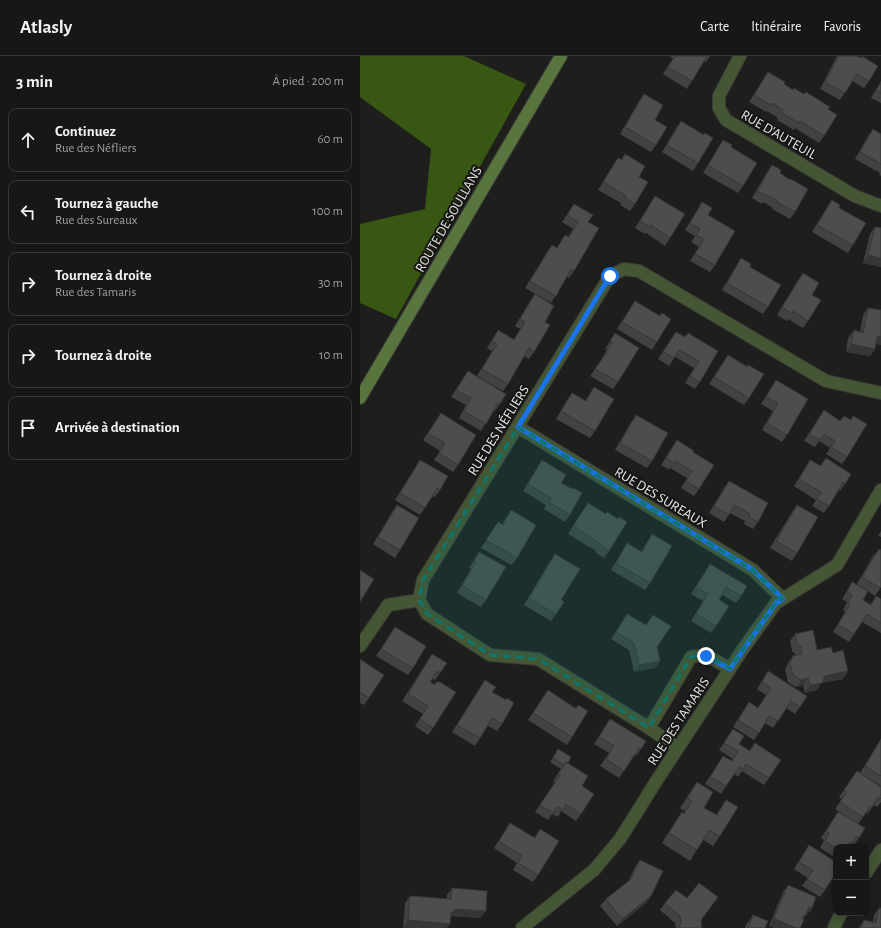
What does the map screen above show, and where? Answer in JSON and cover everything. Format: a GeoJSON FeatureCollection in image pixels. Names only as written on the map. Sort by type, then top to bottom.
{"type":"FeatureCollection","features":[{"type":"Feature","properties":{"kind":"main road","name":"ROUTE DE SOULLANS"},"geometry":{"type":"LineString","coordinates":[[360,398],[561,56]]}},
{"type":"Feature","properties":{"kind":"street","name":"RUE D'AUTEUIL"},"geometry":{"type":"LineString","coordinates":[[740,56],[719,96],[719,108],[726,120],[855,196],[881,206]]}},
{"type":"Feature","properties":{"kind":"street","name":"RUE DES NÉFLIERS"},"geometry":{"type":"LineString","coordinates":[[419,600],[422,580],[610,276],[624,269],[639,271],[826,381],[881,392]]}},
{"type":"Feature","properties":{"kind":"street","name":"RUE DES SUREAUX"},"geometry":{"type":"LineString","coordinates":[[518,427],[753,570],[783,599]]}},
{"type":"Feature","properties":{"kind":"street","name":"RUE DES TAMARIS"},"geometry":{"type":"LineString","coordinates":[[522,928],[594,870],[620,839],[730,669],[776,603],[837,565],[881,490]]}},
{"type":"Feature","properties":{"kind":"street"},"geometry":{"type":"LineString","coordinates":[[360,646],[388,605],[419,600],[427,614],[490,655],[538,659],[649,728],[678,748]]}},
{"type":"Feature","properties":{"kind":"street"},"geometry":{"type":"LineString","coordinates":[[649,728],[691,657],[706,656],[730,669]]}},
{"type":"Feature","properties":{"kind":"street"},"geometry":{"type":"LineString","coordinates":[[869,868],[880,852]]}},
{"type":"Feature","properties":{"kind":"street"},"geometry":{"type":"LineString","coordinates":[[834,928],[839,916]]}},
{"type":"Feature","properties":{"kind":"highlighted area"},"geometry":{"type":"Polygon","coordinates":[[[518,427],[753,570],[783,599],[776,603],[730,669],[706,655],[691,657],[649,728],[538,659],[490,655],[427,614],[419,600],[423,580],[518,427]]]}},
{"type":"Feature","properties":{"kind":"green space"},"geometry":{"type":"Polygon","coordinates":[[[360,56],[464,56],[526,84],[396,319],[360,303],[360,224],[425,209],[431,149],[360,97],[360,56]]]}},
{"type":"Feature","properties":{"kind":"building"},"geometry":{"type":"Polygon","coordinates":[[[675,56],[707,56],[692,81],[668,67],[675,56]]]}},
{"type":"Feature","properties":{"kind":"building"},"geometry":{"type":"Polygon","coordinates":[[[838,56],[857,56],[861,58],[862,56],[878,66],[869,81],[857,74],[845,93],[825,82],[838,56]]]}},
{"type":"Feature","properties":{"kind":"building"},"geometry":{"type":"Polygon","coordinates":[[[768,72],[785,82],[784,84],[793,90],[794,88],[804,94],[806,92],[830,107],[828,109],[837,115],[824,136],[800,121],[799,123],[782,113],[783,110],[772,103],[771,105],[754,95],[768,72]]]}},
{"type":"Feature","properties":{"kind":"building"},"geometry":{"type":"Polygon","coordinates":[[[881,83],[881,93],[876,90],[881,83]]]}},
{"type":"Feature","properties":{"kind":"building"},"geometry":{"type":"Polygon","coordinates":[[[644,94],[663,105],[655,120],[667,127],[656,145],[625,127],[644,94]]]}},
{"type":"Feature","properties":{"kind":"building"},"geometry":{"type":"Polygon","coordinates":[[[681,121],[704,135],[705,133],[713,138],[698,163],[667,145],[681,121]]]}},
{"type":"Feature","properties":{"kind":"building"},"geometry":{"type":"Polygon","coordinates":[[[873,129],[881,134],[881,164],[860,152],[873,129]]]}},
{"type":"Feature","properties":{"kind":"building"},"geometry":{"type":"Polygon","coordinates":[[[723,140],[732,145],[731,147],[757,163],[743,186],[708,165],[723,140]]]}},
{"type":"Feature","properties":{"kind":"building"},"geometry":{"type":"Polygon","coordinates":[[[625,154],[645,166],[639,177],[648,182],[635,204],[625,198],[626,196],[603,182],[618,158],[622,160],[625,154]]]}},
{"type":"Feature","properties":{"kind":"building"},"geometry":{"type":"Polygon","coordinates":[[[772,165],[781,170],[780,173],[790,180],[791,179],[808,189],[795,212],[777,202],[778,201],[757,191],[772,165]]]}},
{"type":"Feature","properties":{"kind":"building"},"geometry":{"type":"Polygon","coordinates":[[[655,196],[685,214],[670,238],[651,225],[650,227],[640,221],[655,196]]]}},
{"type":"Feature","properties":{"kind":"building"},"geometry":{"type":"Polygon","coordinates":[[[832,200],[840,205],[839,208],[866,223],[853,245],[817,225],[832,200]]]}},
{"type":"Feature","properties":{"kind":"building"},"geometry":{"type":"Polygon","coordinates":[[[702,202],[712,208],[708,215],[735,231],[715,265],[695,254],[704,239],[696,235],[700,229],[690,223],[702,202]]]}},
{"type":"Feature","properties":{"kind":"building"},"geometry":{"type":"Polygon","coordinates":[[[574,204],[593,215],[588,222],[599,228],[574,271],[571,269],[556,296],[530,281],[552,245],[557,248],[565,235],[569,237],[578,222],[567,215],[574,204]]]}},
{"type":"Feature","properties":{"kind":"building"},"geometry":{"type":"Polygon","coordinates":[[[875,227],[881,228],[881,258],[868,255],[875,227]]]}},
{"type":"Feature","properties":{"kind":"building"},"geometry":{"type":"Polygon","coordinates":[[[741,258],[751,264],[750,267],[781,285],[768,307],[727,283],[741,258]]]}},
{"type":"Feature","properties":{"kind":"building"},"geometry":{"type":"Polygon","coordinates":[[[803,273],[819,283],[812,295],[821,300],[808,321],[793,311],[792,314],[782,307],[803,273]]]}},
{"type":"Feature","properties":{"kind":"building"},"geometry":{"type":"Polygon","coordinates":[[[535,294],[554,306],[545,322],[550,325],[534,352],[529,348],[508,384],[482,369],[497,344],[492,341],[498,330],[514,340],[525,322],[520,319],[535,294]]]}},
{"type":"Feature","properties":{"kind":"building"},"geometry":{"type":"Polygon","coordinates":[[[635,301],[660,316],[662,313],[671,319],[657,342],[622,322],[635,301]]]}},
{"type":"Feature","properties":{"kind":"building"},"geometry":{"type":"Polygon","coordinates":[[[868,308],[881,310],[881,337],[877,336],[875,349],[851,344],[854,330],[863,333],[868,308]]]}},
{"type":"Feature","properties":{"kind":"building"},"geometry":{"type":"Polygon","coordinates":[[[676,332],[685,337],[688,333],[718,351],[700,382],[690,376],[699,361],[679,350],[674,358],[663,352],[676,332]]]}},
{"type":"Feature","properties":{"kind":"building"},"geometry":{"type":"Polygon","coordinates":[[[615,333],[639,348],[618,382],[595,369],[607,352],[612,342],[610,341],[615,333]]]}},
{"type":"Feature","properties":{"kind":"building"},"geometry":{"type":"Polygon","coordinates":[[[728,355],[747,367],[748,365],[764,374],[749,398],[714,377],[728,355]]]}},
{"type":"Feature","properties":{"kind":"building"},"geometry":{"type":"Polygon","coordinates":[[[468,371],[506,394],[500,404],[498,403],[486,424],[464,411],[471,398],[456,390],[468,371]]]}},
{"type":"Feature","properties":{"kind":"building"},"geometry":{"type":"Polygon","coordinates":[[[776,380],[808,399],[787,435],[767,423],[778,403],[766,397],[776,380]]]}},
{"type":"Feature","properties":{"kind":"building"},"geometry":{"type":"Polygon","coordinates":[[[594,387],[614,399],[595,431],[561,411],[572,393],[586,401],[594,387]]]}},
{"type":"Feature","properties":{"kind":"building"},"geometry":{"type":"Polygon","coordinates":[[[824,410],[840,421],[844,416],[851,420],[853,416],[867,424],[847,457],[831,447],[835,441],[824,434],[820,440],[809,434],[824,410]]]}},
{"type":"Feature","properties":{"kind":"building"},"geometry":{"type":"Polygon","coordinates":[[[441,413],[476,435],[458,465],[439,453],[445,443],[428,433],[441,413]]]}},
{"type":"Feature","properties":{"kind":"building"},"geometry":{"type":"Polygon","coordinates":[[[636,415],[668,433],[652,461],[620,443],[636,415]]]}},
{"type":"Feature","properties":{"kind":"building"},"geometry":{"type":"Polygon","coordinates":[[[677,440],[714,465],[699,489],[686,481],[692,471],[675,461],[674,463],[666,458],[677,440]]]}},
{"type":"Feature","properties":{"kind":"building"},"geometry":{"type":"Polygon","coordinates":[[[826,458],[851,474],[845,484],[843,482],[829,506],[817,499],[821,492],[799,479],[810,460],[821,466],[826,458]]]}},
{"type":"Feature","properties":{"kind":"building"},"geometry":{"type":"Polygon","coordinates":[[[420,460],[448,476],[440,490],[437,488],[425,508],[400,493],[420,460]]]}},
{"type":"Feature","properties":{"kind":"building"},"geometry":{"type":"Polygon","coordinates":[[[542,460],[566,475],[561,483],[582,493],[570,515],[549,502],[551,498],[528,484],[542,460]]]}},
{"type":"Feature","properties":{"kind":"building"},"geometry":{"type":"Polygon","coordinates":[[[729,481],[768,503],[758,522],[749,517],[750,514],[734,505],[729,515],[714,506],[729,481]]]}},
{"type":"Feature","properties":{"kind":"building"},"geometry":{"type":"Polygon","coordinates":[[[588,503],[606,514],[607,512],[618,519],[619,517],[627,522],[609,551],[573,526],[588,503]]]}},
{"type":"Feature","properties":{"kind":"building"},"geometry":{"type":"Polygon","coordinates":[[[397,505],[419,518],[400,550],[378,537],[397,505]]]}},
{"type":"Feature","properties":{"kind":"building"},"geometry":{"type":"Polygon","coordinates":[[[797,505],[818,517],[797,553],[776,541],[797,505]]]}},
{"type":"Feature","properties":{"kind":"building"},"geometry":{"type":"Polygon","coordinates":[[[511,510],[536,525],[517,558],[486,540],[498,522],[503,525],[511,510]]]}},
{"type":"Feature","properties":{"kind":"building"},"geometry":{"type":"Polygon","coordinates":[[[652,534],[672,546],[650,583],[616,563],[627,543],[642,552],[652,534]]]}},
{"type":"Feature","properties":{"kind":"building"},"geometry":{"type":"Polygon","coordinates":[[[879,549],[881,550],[880,588],[862,577],[879,549]]]}},
{"type":"Feature","properties":{"kind":"building"},"geometry":{"type":"Polygon","coordinates":[[[479,552],[506,567],[486,600],[462,585],[476,562],[474,561],[479,552]]]}},
{"type":"Feature","properties":{"kind":"building"},"geometry":{"type":"Polygon","coordinates":[[[555,554],[580,569],[561,600],[564,602],[556,614],[529,598],[555,554]]]}},
{"type":"Feature","properties":{"kind":"building"},"geometry":{"type":"Polygon","coordinates":[[[710,564],[747,586],[741,596],[726,587],[719,600],[729,606],[716,626],[696,614],[708,594],[696,587],[710,564]]]}},
{"type":"Feature","properties":{"kind":"building"},"geometry":{"type":"Polygon","coordinates":[[[360,570],[374,579],[360,602],[360,570]]]}},
{"type":"Feature","properties":{"kind":"building"},"geometry":{"type":"Polygon","coordinates":[[[852,582],[868,591],[863,600],[871,605],[876,596],[881,599],[881,623],[867,614],[854,634],[838,625],[850,604],[848,603],[852,595],[847,592],[852,582]]]}},
{"type":"Feature","properties":{"kind":"building"},"geometry":{"type":"Polygon","coordinates":[[[627,614],[646,625],[653,615],[671,626],[657,647],[660,661],[639,665],[634,643],[616,632],[627,614]]]}},
{"type":"Feature","properties":{"kind":"building"},"geometry":{"type":"Polygon","coordinates":[[[395,627],[426,646],[413,668],[381,649],[395,627]]]}},
{"type":"Feature","properties":{"kind":"building"},"geometry":{"type":"Polygon","coordinates":[[[813,630],[817,650],[831,647],[833,653],[843,650],[848,671],[825,676],[822,683],[810,685],[808,678],[801,680],[793,675],[790,663],[793,656],[802,654],[801,647],[797,644],[795,634],[813,630]]]}},
{"type":"Feature","properties":{"kind":"building"},"geometry":{"type":"Polygon","coordinates":[[[432,654],[447,663],[440,673],[437,671],[430,682],[435,685],[436,682],[440,682],[456,692],[433,728],[420,719],[428,706],[408,694],[432,654]]]}},
{"type":"Feature","properties":{"kind":"building"},"geometry":{"type":"Polygon","coordinates":[[[360,659],[384,675],[369,698],[360,692],[360,659]]]}},
{"type":"Feature","properties":{"kind":"building"},"geometry":{"type":"Polygon","coordinates":[[[768,671],[807,696],[800,707],[791,701],[778,721],[769,716],[759,733],[738,720],[749,702],[758,708],[771,688],[762,682],[768,671]]]}},
{"type":"Feature","properties":{"kind":"building"},"geometry":{"type":"Polygon","coordinates":[[[485,680],[496,687],[492,692],[506,700],[507,698],[514,703],[502,724],[492,718],[480,738],[457,725],[485,680]]]}},
{"type":"Feature","properties":{"kind":"building"},"geometry":{"type":"Polygon","coordinates":[[[548,690],[576,709],[578,705],[588,711],[572,737],[533,713],[548,690]]]}},
{"type":"Feature","properties":{"kind":"building"},"geometry":{"type":"Polygon","coordinates":[[[610,719],[646,741],[641,749],[639,748],[624,771],[606,759],[614,746],[599,737],[610,719]]]}},
{"type":"Feature","properties":{"kind":"building"},"geometry":{"type":"Polygon","coordinates":[[[733,729],[744,736],[739,744],[750,751],[755,743],[781,760],[769,778],[746,764],[743,769],[739,767],[726,786],[710,777],[723,756],[732,761],[738,751],[724,743],[733,729]]]}},
{"type":"Feature","properties":{"kind":"building"},"geometry":{"type":"Polygon","coordinates":[[[881,739],[881,776],[865,766],[881,739]]]}},
{"type":"Feature","properties":{"kind":"building"},"geometry":{"type":"Polygon","coordinates":[[[558,749],[571,757],[568,763],[566,762],[564,765],[553,758],[558,749]]]}},
{"type":"Feature","properties":{"kind":"building"},"geometry":{"type":"Polygon","coordinates":[[[566,762],[588,776],[582,786],[594,794],[581,814],[566,804],[563,810],[557,807],[553,813],[540,805],[560,775],[558,774],[566,762]]]}},
{"type":"Feature","properties":{"kind":"building"},"geometry":{"type":"Polygon","coordinates":[[[857,771],[881,787],[881,799],[878,797],[863,817],[840,802],[847,792],[844,790],[857,771]]]}},
{"type":"Feature","properties":{"kind":"building"},"geometry":{"type":"Polygon","coordinates":[[[697,782],[713,792],[704,808],[717,815],[726,800],[738,807],[720,836],[709,830],[697,850],[669,833],[682,812],[684,814],[692,801],[687,798],[697,782]]]}},
{"type":"Feature","properties":{"kind":"building"},"geometry":{"type":"Polygon","coordinates":[[[838,812],[865,828],[859,838],[856,836],[852,844],[850,842],[849,844],[833,844],[833,846],[825,841],[829,833],[826,831],[838,812]]]}},
{"type":"Feature","properties":{"kind":"building"},"geometry":{"type":"Polygon","coordinates":[[[510,823],[535,838],[540,829],[559,841],[538,875],[518,863],[522,856],[499,841],[510,823]]]}},
{"type":"Feature","properties":{"kind":"building"},"geometry":{"type":"Polygon","coordinates":[[[809,845],[833,860],[833,878],[825,890],[807,879],[813,870],[799,862],[809,845]]]}},
{"type":"Feature","properties":{"kind":"building"},"geometry":{"type":"Polygon","coordinates":[[[640,860],[663,871],[651,896],[622,919],[606,899],[630,880],[640,860]]]}},
{"type":"Feature","properties":{"kind":"building"},"geometry":{"type":"Polygon","coordinates":[[[699,883],[718,897],[701,920],[702,928],[678,928],[681,924],[680,916],[665,903],[676,890],[687,898],[699,883]]]}},
{"type":"Feature","properties":{"kind":"building"},"geometry":{"type":"Polygon","coordinates":[[[788,885],[816,897],[812,908],[809,907],[805,915],[802,917],[804,920],[800,928],[796,928],[774,918],[788,885]]]}},
{"type":"Feature","properties":{"kind":"building"},"geometry":{"type":"Polygon","coordinates":[[[452,888],[487,891],[486,911],[455,909],[455,912],[451,912],[450,924],[408,920],[410,896],[451,899],[452,888]]]}},
{"type":"Feature","properties":{"kind":"building"},"geometry":{"type":"Polygon","coordinates":[[[879,908],[881,908],[881,928],[861,928],[864,920],[876,923],[879,908]]]}},
{"type":"Feature","properties":{"kind":"building"},"geometry":{"type":"Polygon","coordinates":[[[753,915],[768,921],[765,928],[748,928],[753,915]]]}},
{"type":"Feature","properties":{"kind":"route"},"geometry":{"type":"LineString","coordinates":[[610,276],[518,427],[753,570],[783,599],[776,603],[730,669],[706,656]]}}]}
